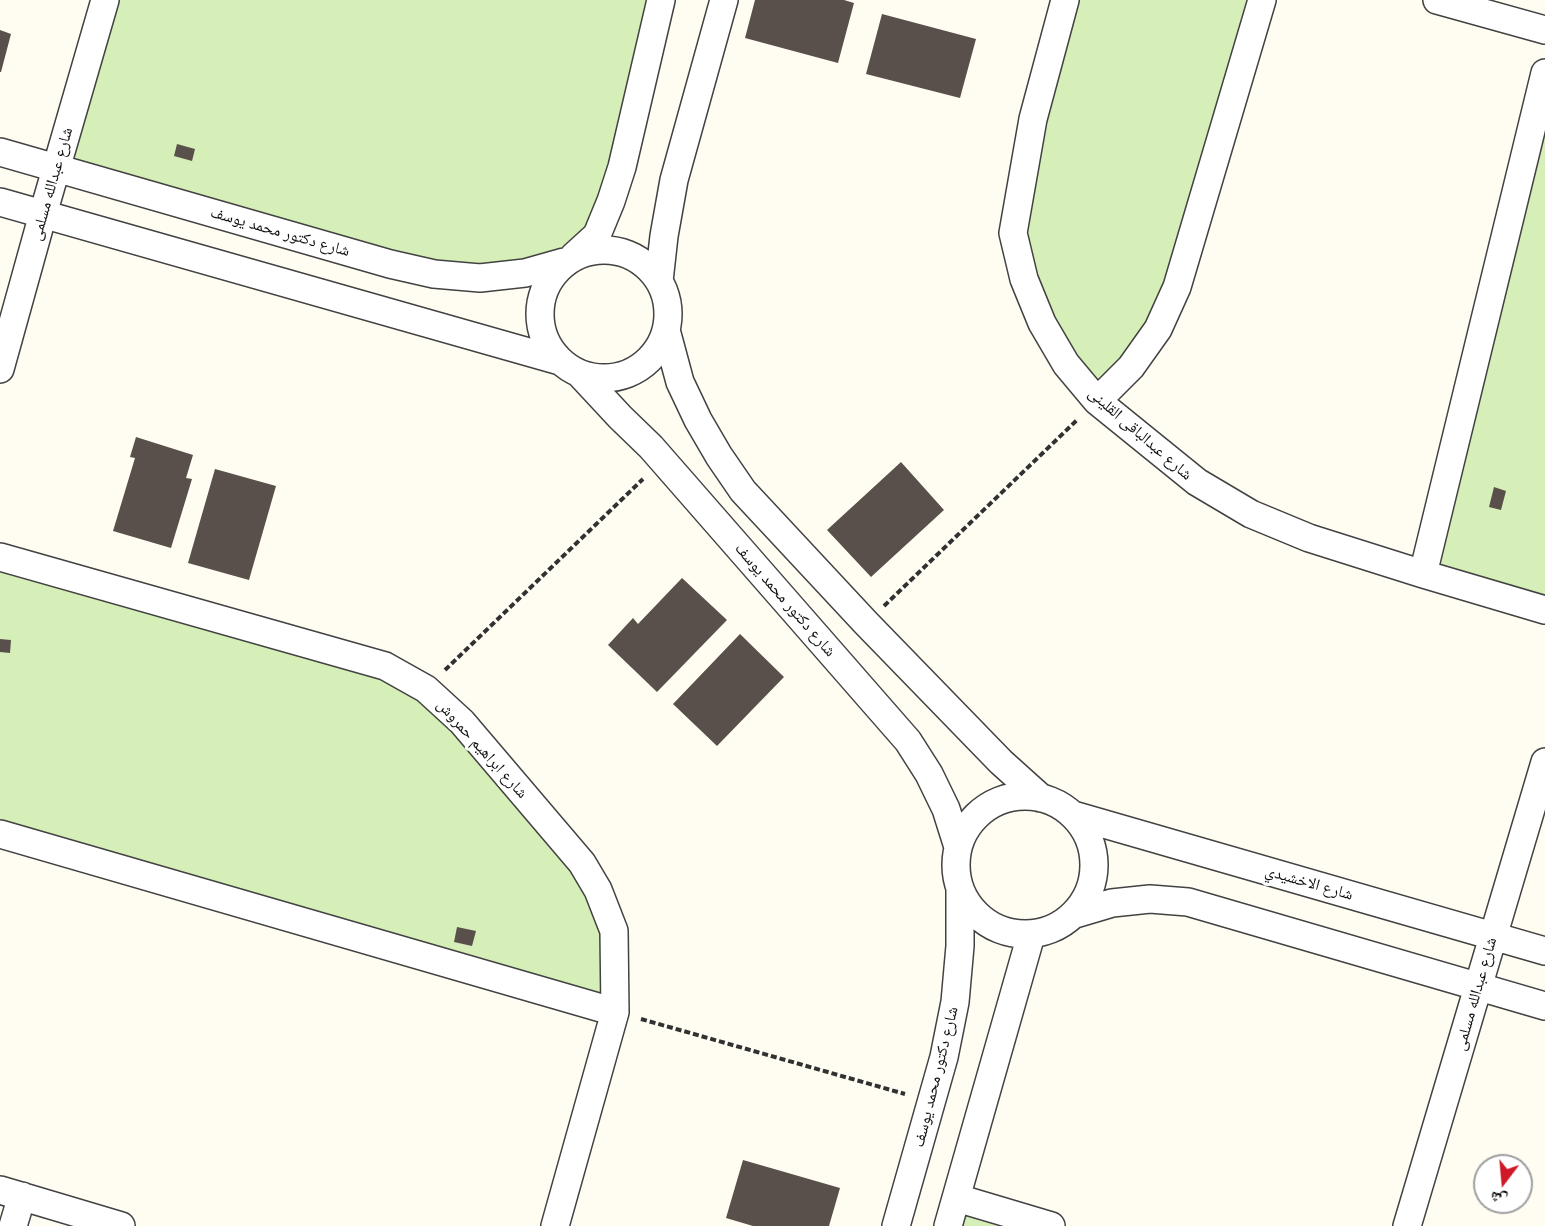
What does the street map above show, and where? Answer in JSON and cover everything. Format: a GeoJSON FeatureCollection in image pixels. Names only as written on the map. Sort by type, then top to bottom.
{"type":"FeatureCollection","features":[{"type":"Feature","properties":{"kind":"street","name":"شارع عبدالله مسلمى"},"geometry":{"type":"LineString","coordinates":[[0,369],[105,0]]}},
{"type":"Feature","properties":{"kind":"street"},"geometry":{"type":"LineString","coordinates":[[570,367],[546,343],[540,322],[540,299],[549,279],[597,235],[611,201],[622,167],[662,0]]}},
{"type":"Feature","properties":{"kind":"street"},"geometry":{"type":"LineString","coordinates":[[659,282],[674,180],[724,0]]}},
{"type":"Feature","properties":{"kind":"street","name":"شارع عبدالباقى القلينى"},"geometry":{"type":"LineString","coordinates":[[1065,0],[1033,119],[1013,233],[1024,279],[1042,323],[1066,364],[1097,401],[1197,482],[1251,514],[1309,538],[1545,610]]}},
{"type":"Feature","properties":{"kind":"street"},"geometry":{"type":"LineString","coordinates":[[1097,401],[1131,367],[1158,329],[1177,287],[1262,0]]}},
{"type":"Feature","properties":{"kind":"street"},"geometry":{"type":"LineString","coordinates":[[1437,0],[1545,30]]}},
{"type":"Feature","properties":{"kind":"street"},"geometry":{"type":"LineString","coordinates":[[1423,574],[1545,73]]}},
{"type":"Feature","properties":{"kind":"street","name":"شارع دكتور محمد يوسف"},"geometry":{"type":"LineString","coordinates":[[0,152],[390,264],[434,274],[480,278],[525,273],[569,260]]}},
{"type":"Feature","properties":{"kind":"street"},"geometry":{"type":"LineString","coordinates":[[0,202],[607,378],[633,371],[654,354],[666,330],[668,314],[666,297],[659,282],[643,263],[621,252],[597,250],[569,260]]}},
{"type":"Feature","properties":{"kind":"street"},"geometry":{"type":"LineString","coordinates":[[666,330],[680,382],[698,420],[719,456],[743,490],[866,623],[1001,762],[1041,798]]}},
{"type":"Feature","properties":{"kind":"street","name":"شارع دكتور محمد يوسف"},"geometry":{"type":"LineString","coordinates":[[570,367],[663,460],[908,741],[942,800],[958,847]]}},
{"type":"Feature","properties":{"kind":"street","name":"شارع ابراهيم حمروش"},"geometry":{"type":"LineString","coordinates":[[0,557],[385,666],[426,689],[462,722],[582,864],[598,890],[614,931],[615,1012],[555,1226]]}},
{"type":"Feature","properties":{"kind":"street","name":"شارع عبدالله مسلمى"},"geometry":{"type":"LineString","coordinates":[[1407,1226],[1545,762]]}},
{"type":"Feature","properties":{"kind":"street"},"geometry":{"type":"LineString","coordinates":[[1075,914],[1090,891],[1095,864],[1089,837],[1073,815],[1058,804],[1041,798],[1014,796],[989,806],[969,823],[958,847],[955,868],[960,890],[971,909],[988,924],[1009,933],[1031,935],[1055,928],[1075,914],[1112,903],[1150,899],[1188,902],[1545,1006]]}},
{"type":"Feature","properties":{"kind":"street","name":"شارع الاخشيدي"},"geometry":{"type":"LineString","coordinates":[[1073,815],[1545,951]]}},
{"type":"Feature","properties":{"kind":"street"},"geometry":{"type":"LineString","coordinates":[[0,834],[615,1012]]}},
{"type":"Feature","properties":{"kind":"street","name":"شارع دكتور محمد يوسف"},"geometry":{"type":"LineString","coordinates":[[896,1226],[944,1058],[955,1002],[960,946],[960,890]]}},
{"type":"Feature","properties":{"kind":"street"},"geometry":{"type":"LineString","coordinates":[[948,1226],[1031,935]]}},
{"type":"Feature","properties":{"kind":"street"},"geometry":{"type":"LineString","coordinates":[[14,1226],[11,1193],[121,1226]]}},
{"type":"Feature","properties":{"kind":"street"},"geometry":{"type":"LineString","coordinates":[[957,1198],[1051,1226]]}},
{"type":"Feature","properties":{"kind":"path"},"geometry":{"type":"LineString","coordinates":[[866,623],[1097,401]]}},
{"type":"Feature","properties":{"kind":"path"},"geometry":{"type":"LineString","coordinates":[[426,689],[663,460]]}},
{"type":"Feature","properties":{"kind":"path"},"geometry":{"type":"LineString","coordinates":[[615,1012],[932,1102]]}},
{"type":"Feature","properties":{"kind":"green space"},"geometry":{"type":"Polygon","coordinates":[[[107,0],[661,0],[622,167],[564,262],[480,278],[56,168],[107,0]]]}},
{"type":"Feature","properties":{"kind":"green space"},"geometry":{"type":"Polygon","coordinates":[[[1068,0],[1262,0],[1177,287],[1097,401],[1024,279],[1013,233],[1068,0]]]}},
{"type":"Feature","properties":{"kind":"green space"},"geometry":{"type":"Polygon","coordinates":[[[1545,73],[1545,610],[1423,574],[1545,73]]]}},
{"type":"Feature","properties":{"kind":"green space"},"geometry":{"type":"Polygon","coordinates":[[[0,557],[385,666],[485,749],[614,931],[615,1012],[0,834],[0,557]]]}},
{"type":"Feature","properties":{"kind":"green space"},"geometry":{"type":"Polygon","coordinates":[[[957,1198],[1051,1226],[948,1226],[957,1198]]]}},
{"type":"Feature","properties":{"kind":"building"},"geometry":{"type":"Polygon","coordinates":[[[755,0],[844,0],[854,3],[838,63],[745,38],[755,0]]]}},
{"type":"Feature","properties":{"kind":"building"},"geometry":{"type":"Polygon","coordinates":[[[882,14],[976,39],[960,98],[866,74],[882,14]]]}},
{"type":"Feature","properties":{"kind":"building"},"geometry":{"type":"Polygon","coordinates":[[[0,30],[11,34],[1,72],[0,72],[0,30]]]}},
{"type":"Feature","properties":{"kind":"building"},"geometry":{"type":"Polygon","coordinates":[[[177,144],[195,149],[192,161],[174,156],[177,144]]]}},
{"type":"Feature","properties":{"kind":"building"},"geometry":{"type":"Polygon","coordinates":[[[136,437],[193,455],[186,478],[192,479],[171,548],[113,531],[135,458],[130,457],[136,437]]]}},
{"type":"Feature","properties":{"kind":"building"},"geometry":{"type":"Polygon","coordinates":[[[901,462],[944,510],[871,577],[827,530],[901,462]]]}},
{"type":"Feature","properties":{"kind":"building"},"geometry":{"type":"Polygon","coordinates":[[[215,469],[276,486],[249,580],[188,563],[215,469]]]}},
{"type":"Feature","properties":{"kind":"building"},"geometry":{"type":"Polygon","coordinates":[[[1494,487],[1506,491],[1501,510],[1489,507],[1494,487]]]}},
{"type":"Feature","properties":{"kind":"building"},"geometry":{"type":"Polygon","coordinates":[[[682,578],[727,620],[657,692],[608,645],[633,618],[638,624],[682,578]]]}},
{"type":"Feature","properties":{"kind":"building"},"geometry":{"type":"Polygon","coordinates":[[[740,634],[784,677],[717,746],[673,704],[740,634]]]}},
{"type":"Feature","properties":{"kind":"building"},"geometry":{"type":"Polygon","coordinates":[[[0,639],[11,640],[10,653],[0,652],[0,639]]]}},
{"type":"Feature","properties":{"kind":"building"},"geometry":{"type":"Polygon","coordinates":[[[457,927],[476,931],[472,946],[454,942],[457,927]]]}},
{"type":"Feature","properties":{"kind":"building"},"geometry":{"type":"Polygon","coordinates":[[[743,1160],[840,1188],[829,1226],[753,1226],[726,1218],[743,1160]]]}}]}
